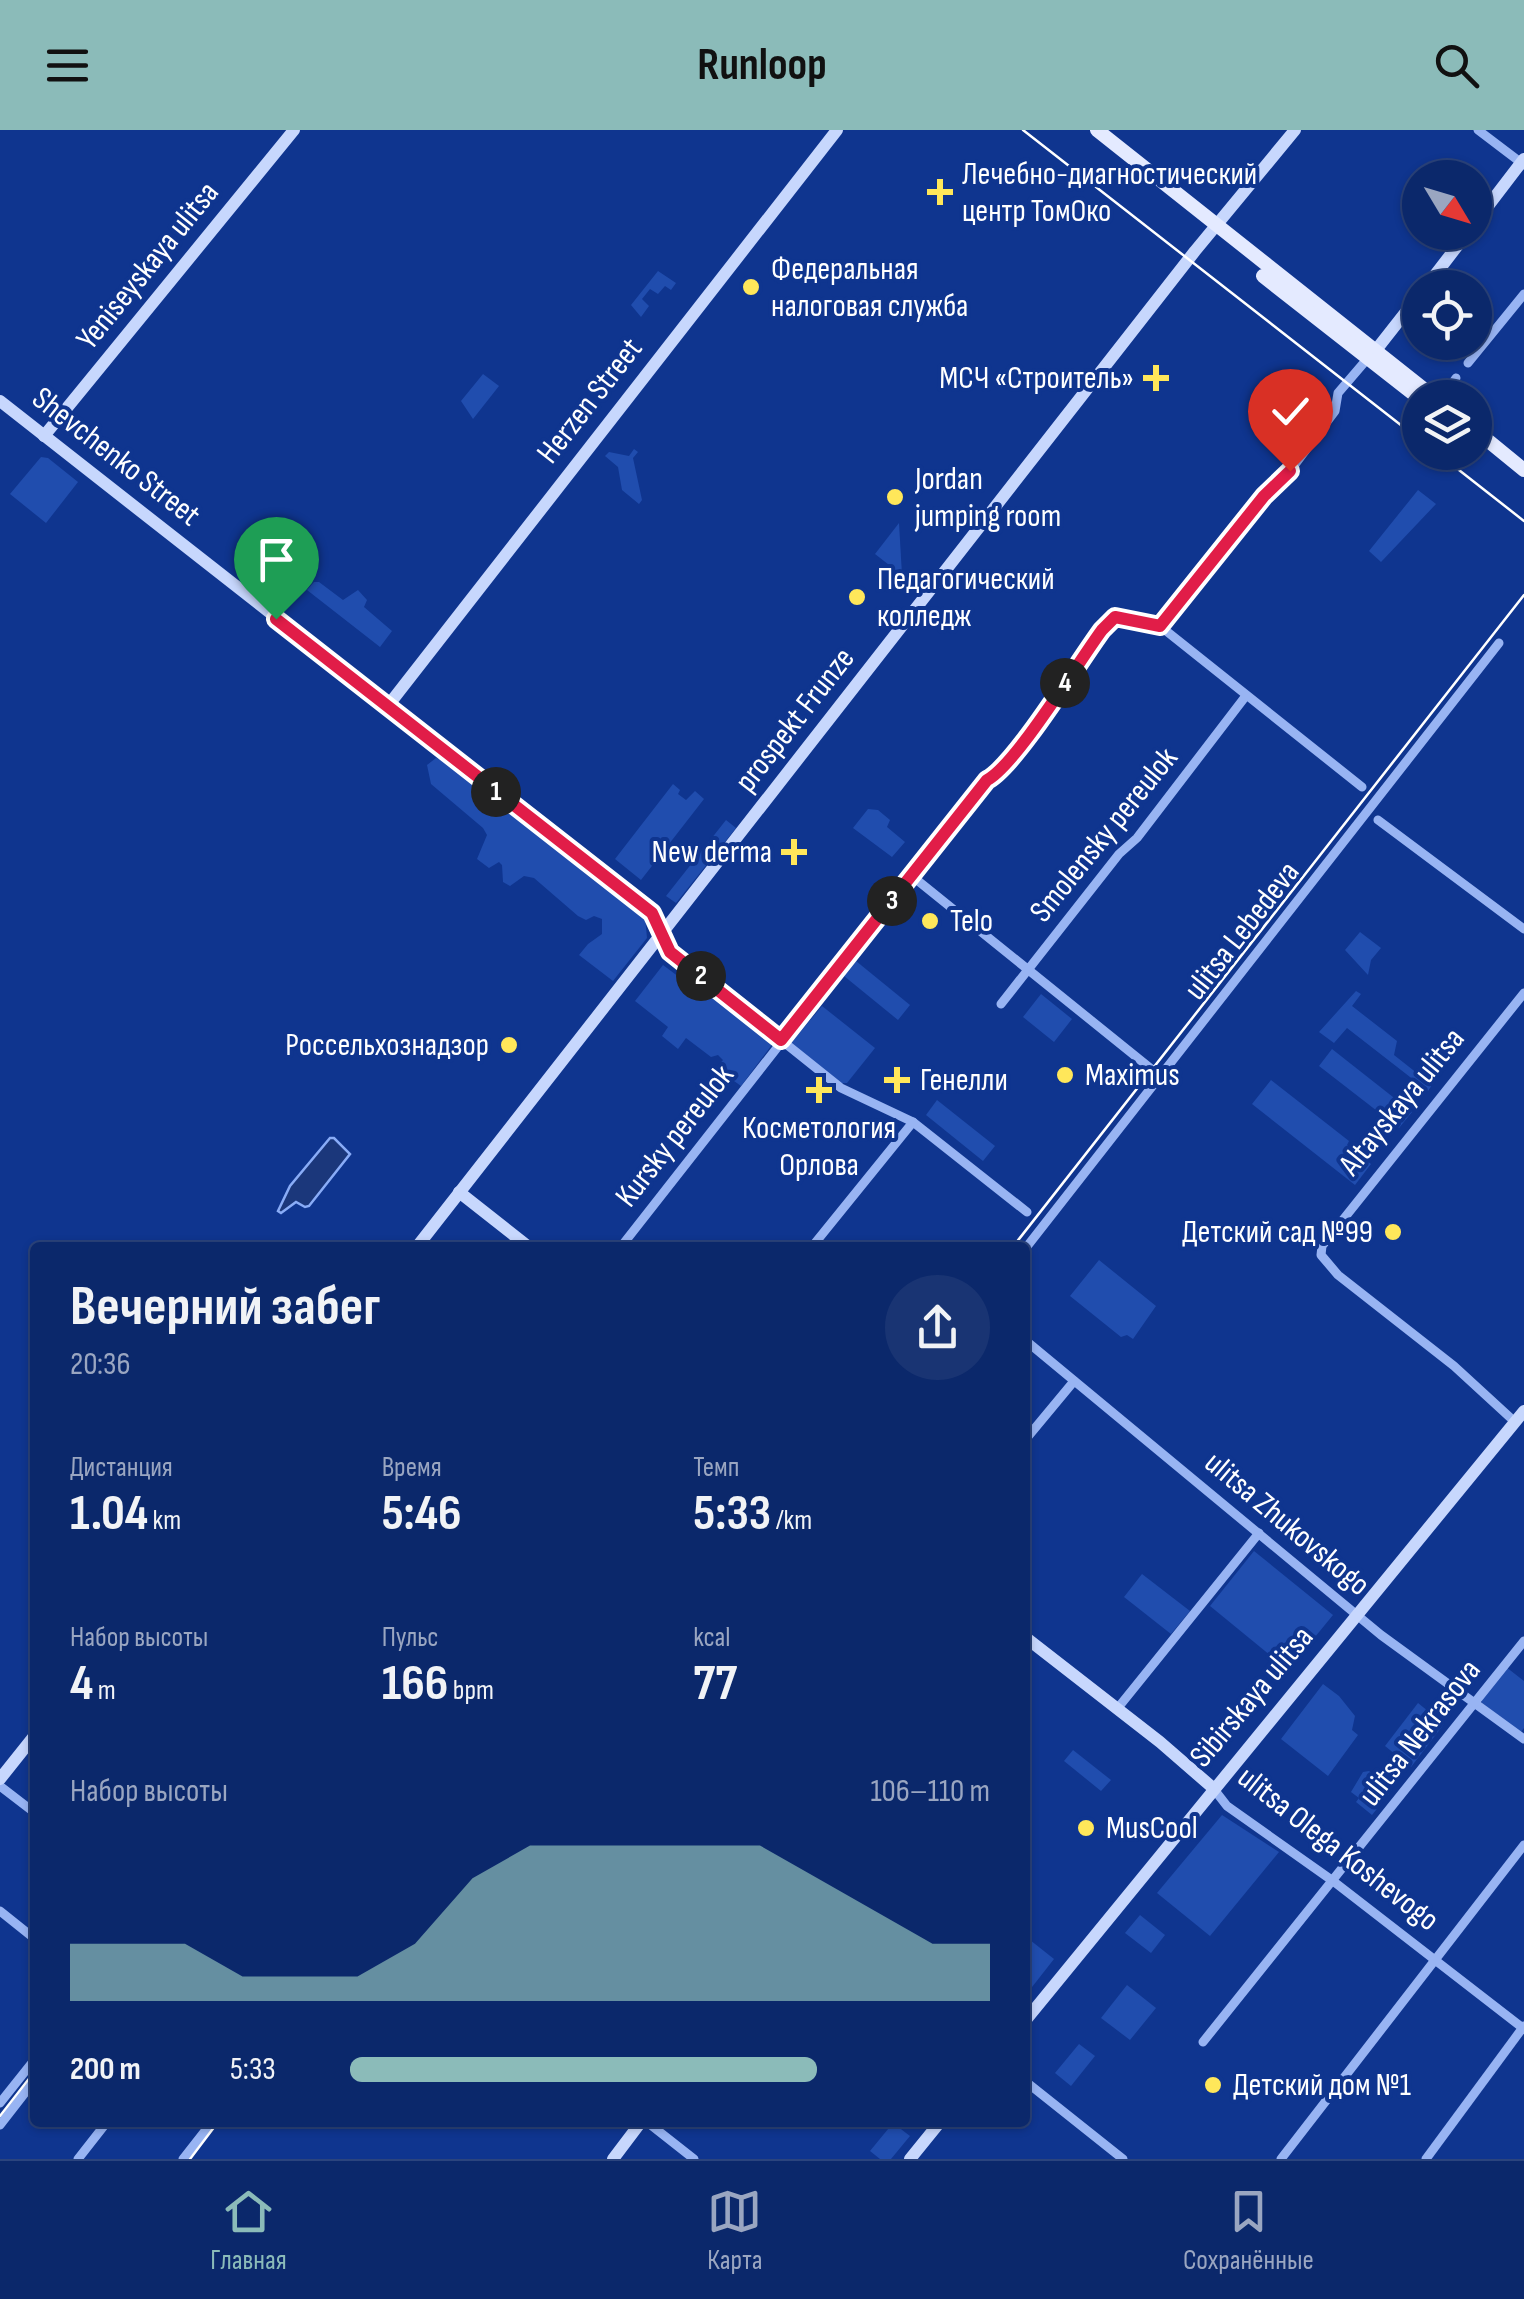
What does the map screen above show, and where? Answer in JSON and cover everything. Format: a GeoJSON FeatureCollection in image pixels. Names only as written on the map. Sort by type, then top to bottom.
{"type":"FeatureCollection","features":[{"type":"Feature","properties":{"kind":"main road"},"geometry":{"type":"LineString","coordinates":[[1084,130],[1372,354],[1412,380]]}},
{"type":"Feature","properties":{"kind":"main road"},"geometry":{"type":"LineString","coordinates":[[1098,130],[1213,229]]}},
{"type":"Feature","properties":{"kind":"main road"},"geometry":{"type":"LineString","coordinates":[[1372,354],[1402,382]]}},
{"type":"Feature","properties":{"kind":"main road"},"geometry":{"type":"LineString","coordinates":[[1492,444],[1524,470]]}},
{"type":"Feature","properties":{"kind":"main road"},"geometry":{"type":"LineString","coordinates":[[1492,456],[1524,481]]}},
{"type":"Feature","properties":{"kind":"street","name":"Yeniseyskaya ulitsa"},"geometry":{"type":"LineString","coordinates":[[44,436],[294,130]]}},
{"type":"Feature","properties":{"kind":"street","name":"Herzen Street"},"geometry":{"type":"LineString","coordinates":[[387,707],[836,130]]}},
{"type":"Feature","properties":{"kind":"street","name":"prospekt Frunze"},"geometry":{"type":"LineString","coordinates":[[421,1242],[1294,130]]}},
{"type":"Feature","properties":{"kind":"street"},"geometry":{"type":"LineString","coordinates":[[1478,130],[1523,162],[1492,202]]}},
{"type":"Feature","properties":{"kind":"street"},"geometry":{"type":"LineString","coordinates":[[1439,270],[1454,250]]}},
{"type":"Feature","properties":{"kind":"street"},"geometry":{"type":"LineString","coordinates":[[1468,364],[1524,294]]}},
{"type":"Feature","properties":{"kind":"street"},"geometry":{"type":"LineString","coordinates":[[1362,787],[1160,626],[1264,496],[1290,471],[1335,411],[1338,393],[1402,316]]}},
{"type":"Feature","properties":{"kind":"street","name":"Shevchenko Street"},"geometry":{"type":"LineString","coordinates":[[0,401],[652,913],[662,934]]}},
{"type":"Feature","properties":{"kind":"street","name":"Kursky pereulok"},"geometry":{"type":"LineString","coordinates":[[625,1242],[987,780],[994,777],[1041,717],[1102,630],[1115,617],[1160,626]]}},
{"type":"Feature","properties":{"kind":"street","name":"ulitsa Lebedeva"},"geometry":{"type":"LineString","coordinates":[[1030,1244],[1499,643]]}},
{"type":"Feature","properties":{"kind":"street","name":"Smolensky pereulok"},"geometry":{"type":"LineString","coordinates":[[1001,1004],[1140,834],[1245,696]]}},
{"type":"Feature","properties":{"kind":"street"},"geometry":{"type":"LineString","coordinates":[[1378,820],[1524,929]]}},
{"type":"Feature","properties":{"kind":"street"},"geometry":{"type":"LineString","coordinates":[[912,876],[1160,1076]]}},
{"type":"Feature","properties":{"kind":"street"},"geometry":{"type":"LineString","coordinates":[[662,934],[670,952],[840,1088],[913,1122],[1027,1212]]}},
{"type":"Feature","properties":{"kind":"street","name":"Altayskaya ulitsa"},"geometry":{"type":"LineString","coordinates":[[1519,1416],[1338,1275],[1321,1255],[1322,1246],[1524,992]]}},
{"type":"Feature","properties":{"kind":"street"},"geometry":{"type":"LineString","coordinates":[[816,1242],[913,1122]]}},
{"type":"Feature","properties":{"kind":"street"},"geometry":{"type":"LineString","coordinates":[[459,1192],[522,1242]]}},
{"type":"Feature","properties":{"kind":"street","name":"ulitsa Zhukovskogo"},"geometry":{"type":"LineString","coordinates":[[1030,1344],[1357,1614],[1524,1739]]}},
{"type":"Feature","properties":{"kind":"street"},"geometry":{"type":"LineString","coordinates":[[1030,1434],[1074,1380]]}},
{"type":"Feature","properties":{"kind":"street","name":"Sibirskaya ulitsa"},"geometry":{"type":"LineString","coordinates":[[1030,2014],[1519,1416]]}},
{"type":"Feature","properties":{"kind":"street"},"geometry":{"type":"LineString","coordinates":[[1117,1708],[1259,1532]]}},
{"type":"Feature","properties":{"kind":"street","name":"ulitsa Olega Koshevogo"},"geometry":{"type":"LineString","coordinates":[[1030,1641],[1213,1788],[1227,1806],[1333,1881],[1524,2028]]}},
{"type":"Feature","properties":{"kind":"street","name":"ulitsa Nekrasova"},"geometry":{"type":"LineString","coordinates":[[1203,2042],[1524,1642]]}},
{"type":"Feature","properties":{"kind":"street"},"geometry":{"type":"LineString","coordinates":[[30,1741],[0,1783],[30,1809]]}},
{"type":"Feature","properties":{"kind":"street"},"geometry":{"type":"LineString","coordinates":[[1281,2159],[1524,1846]]}},
{"type":"Feature","properties":{"kind":"street"},"geometry":{"type":"LineString","coordinates":[[0,1911],[30,1934]]}},
{"type":"Feature","properties":{"kind":"street"},"geometry":{"type":"LineString","coordinates":[[1426,2159],[1524,2028]]}},
{"type":"Feature","properties":{"kind":"street"},"geometry":{"type":"LineString","coordinates":[[0,2103],[30,2064]]}},
{"type":"Feature","properties":{"kind":"street"},"geometry":{"type":"LineString","coordinates":[[1030,2085],[1123,2159]]}},
{"type":"Feature","properties":{"kind":"street"},"geometry":{"type":"LineString","coordinates":[[0,2125],[30,2086]]}},
{"type":"Feature","properties":{"kind":"street"},"geometry":{"type":"LineString","coordinates":[[78,2159],[103,2127]]}},
{"type":"Feature","properties":{"kind":"street"},"geometry":{"type":"LineString","coordinates":[[183,2159],[208,2127]]}},
{"type":"Feature","properties":{"kind":"street"},"geometry":{"type":"LineString","coordinates":[[612,2159],[640,2127]]}},
{"type":"Feature","properties":{"kind":"street"},"geometry":{"type":"LineString","coordinates":[[651,2127],[694,2159]]}},
{"type":"Feature","properties":{"kind":"street"},"geometry":{"type":"LineString","coordinates":[[910,2159],[936,2127]]}},
{"type":"Feature","properties":{"kind":"shaded area"},"geometry":{"type":"Polygon","coordinates":[[[658,271],[676,283],[671,290],[665,286],[658,294],[650,289],[642,299],[649,306],[641,317],[631,305],[658,271]]]}},
{"type":"Feature","properties":{"kind":"shaded area"},"geometry":{"type":"Polygon","coordinates":[[[483,374],[499,386],[473,419],[461,401],[483,374]]]}},
{"type":"Feature","properties":{"kind":"shaded area"},"geometry":{"type":"Polygon","coordinates":[[[634,449],[638,452],[633,458],[642,500],[639,504],[622,490],[618,467],[605,456],[609,452],[629,456],[634,449]]]}},
{"type":"Feature","properties":{"kind":"shaded area"},"geometry":{"type":"Polygon","coordinates":[[[41,457],[48,458],[78,482],[46,523],[10,494],[41,457]]]}},
{"type":"Feature","properties":{"kind":"shaded area"},"geometry":{"type":"Polygon","coordinates":[[[1418,490],[1436,504],[1381,562],[1369,551],[1418,490]]]}},
{"type":"Feature","properties":{"kind":"shaded area"},"geometry":{"type":"Polygon","coordinates":[[[899,523],[902,575],[875,554],[899,523]]]}},
{"type":"Feature","properties":{"kind":"shaded area"},"geometry":{"type":"Polygon","coordinates":[[[314,582],[343,600],[358,590],[367,600],[364,607],[392,631],[380,647],[307,590],[314,582]]]}},
{"type":"Feature","properties":{"kind":"shaded area"},"geometry":{"type":"Polygon","coordinates":[[[436,758],[645,916],[647,938],[613,981],[579,955],[602,934],[602,919],[578,916],[534,878],[524,876],[510,886],[503,882],[499,862],[489,868],[477,859],[487,835],[431,784],[427,765],[436,758]]]}},
{"type":"Feature","properties":{"kind":"shaded area"},"geometry":{"type":"Polygon","coordinates":[[[673,784],[686,800],[695,791],[704,799],[641,880],[615,859],[673,784]]]}},
{"type":"Feature","properties":{"kind":"shaded area"},"geometry":{"type":"Polygon","coordinates":[[[868,809],[878,810],[890,820],[887,827],[905,842],[892,857],[853,828],[868,809]]]}},
{"type":"Feature","properties":{"kind":"shaded area"},"geometry":{"type":"Polygon","coordinates":[[[726,820],[736,828],[676,903],[666,896],[726,820]]]}},
{"type":"Feature","properties":{"kind":"shaded area"},"geometry":{"type":"Polygon","coordinates":[[[1360,932],[1381,948],[1371,960],[1368,975],[1345,950],[1360,932]]]}},
{"type":"Feature","properties":{"kind":"shaded area"},"geometry":{"type":"Polygon","coordinates":[[[856,961],[910,1005],[898,1020],[844,976],[856,961]]]}},
{"type":"Feature","properties":{"kind":"shaded area"},"geometry":{"type":"Polygon","coordinates":[[[663,965],[683,980],[690,972],[772,1040],[741,1086],[716,1068],[723,1060],[718,1055],[711,1057],[686,1038],[678,1049],[662,1036],[668,1027],[635,1001],[663,965]]]}},
{"type":"Feature","properties":{"kind":"shaded area"},"geometry":{"type":"Polygon","coordinates":[[[1356,991],[1361,994],[1352,1006],[1397,1041],[1394,1055],[1432,1085],[1428,1091],[1347,1028],[1334,1043],[1319,1032],[1356,991]]]}},
{"type":"Feature","properties":{"kind":"shaded area"},"geometry":{"type":"Polygon","coordinates":[[[1041,994],[1072,1019],[1054,1042],[1023,1017],[1041,994]]]}},
{"type":"Feature","properties":{"kind":"shaded area"},"geometry":{"type":"Polygon","coordinates":[[[822,1006],[875,1048],[847,1083],[841,1083],[791,1043],[822,1006]]]}},
{"type":"Feature","properties":{"kind":"shaded area"},"geometry":{"type":"Polygon","coordinates":[[[1332,1049],[1412,1112],[1399,1128],[1319,1066],[1332,1049]]]}},
{"type":"Feature","properties":{"kind":"shaded area"},"geometry":{"type":"Polygon","coordinates":[[[1271,1080],[1349,1141],[1347,1145],[1371,1164],[1355,1185],[1252,1104],[1271,1080]]]}},
{"type":"Feature","properties":{"kind":"shaded area"},"geometry":{"type":"Polygon","coordinates":[[[937,1100],[995,1146],[983,1161],[926,1115],[937,1100]]]}},
{"type":"Feature","properties":{"kind":"shaded area"},"geometry":{"type":"Polygon","coordinates":[[[330,1138],[350,1154],[309,1206],[296,1202],[281,1213],[278,1211],[290,1186],[330,1138]]]}},
{"type":"Feature","properties":{"kind":"shaded area"},"geometry":{"type":"Polygon","coordinates":[[[1099,1260],[1156,1306],[1133,1339],[1121,1337],[1070,1296],[1099,1260]]]}},
{"type":"Feature","properties":{"kind":"shaded area"},"geometry":{"type":"Polygon","coordinates":[[[1254,1551],[1333,1615],[1288,1670],[1210,1606],[1254,1551]]]}},
{"type":"Feature","properties":{"kind":"shaded area"},"geometry":{"type":"Polygon","coordinates":[[[1142,1574],[1190,1611],[1171,1634],[1124,1597],[1142,1574]]]}},
{"type":"Feature","properties":{"kind":"shaded area"},"geometry":{"type":"Polygon","coordinates":[[[1506,1667],[1524,1681],[1524,1728],[1520,1733],[1482,1703],[1506,1667]]]}},
{"type":"Feature","properties":{"kind":"shaded area"},"geometry":{"type":"Polygon","coordinates":[[[1323,1684],[1355,1716],[1352,1730],[1358,1735],[1328,1776],[1281,1739],[1323,1684]]]}},
{"type":"Feature","properties":{"kind":"shaded area"},"geometry":{"type":"Polygon","coordinates":[[[1418,1703],[1444,1724],[1411,1767],[1385,1746],[1418,1703]]]}},
{"type":"Feature","properties":{"kind":"shaded area"},"geometry":{"type":"Polygon","coordinates":[[[1073,1750],[1111,1780],[1101,1791],[1064,1761],[1073,1750]]]}},
{"type":"Feature","properties":{"kind":"shaded area"},"geometry":{"type":"Polygon","coordinates":[[[1369,1771],[1392,1790],[1372,1815],[1356,1802],[1359,1798],[1351,1792],[1363,1772],[1369,1771]]]}},
{"type":"Feature","properties":{"kind":"shaded area"},"geometry":{"type":"Polygon","coordinates":[[[1222,1815],[1279,1852],[1210,1936],[1157,1893],[1222,1815]]]}},
{"type":"Feature","properties":{"kind":"shaded area"},"geometry":{"type":"Polygon","coordinates":[[[1140,1915],[1165,1935],[1151,1953],[1125,1933],[1140,1915]]]}},
{"type":"Feature","properties":{"kind":"shaded area"},"geometry":{"type":"Polygon","coordinates":[[[1030,1940],[1054,1959],[1030,1990],[1030,1940]]]}},
{"type":"Feature","properties":{"kind":"shaded area"},"geometry":{"type":"Polygon","coordinates":[[[1127,1985],[1156,2008],[1130,2040],[1101,2018],[1127,1985]]]}},
{"type":"Feature","properties":{"kind":"shaded area"},"geometry":{"type":"Polygon","coordinates":[[[1079,2044],[1095,2056],[1071,2086],[1055,2073],[1079,2044]]]}},
{"type":"Feature","properties":{"kind":"shaded area"},"geometry":{"type":"Polygon","coordinates":[[[890,2127],[898,2127],[910,2136],[891,2159],[880,2159],[870,2151],[890,2127]]]}},
{"type":"Feature","properties":{"kind":"tram line"},"geometry":{"type":"LineString","coordinates":[[1023,130],[1402,426]]}},
{"type":"Feature","properties":{"kind":"tram line"},"geometry":{"type":"LineString","coordinates":[[1459,470],[1524,521]]}},
{"type":"Feature","properties":{"kind":"tram line"},"geometry":{"type":"LineString","coordinates":[[1017,1242],[1524,595]]}},
{"type":"Feature","properties":{"kind":"tram line"},"geometry":{"type":"LineString","coordinates":[[0,2116],[30,2077]]}},
{"type":"Feature","properties":{"kind":"tram line"},"geometry":{"type":"LineString","coordinates":[[190,2159],[214,2127]]}},
{"type":"Feature","properties":{"kind":"place","name":"Лечебно-диагностический центр ТомОко"},"geometry":{"type":"Point","coordinates":[940,192]}},
{"type":"Feature","properties":{"kind":"place","name":"Федеральная налоговая служба"},"geometry":{"type":"Point","coordinates":[751,287]}},
{"type":"Feature","properties":{"kind":"place","name":"МСЧ «Строитель»"},"geometry":{"type":"Point","coordinates":[1156,378]}},
{"type":"Feature","properties":{"kind":"place","name":"Jordan jumping room"},"geometry":{"type":"Point","coordinates":[895,497]}},
{"type":"Feature","properties":{"kind":"place","name":"Педагогический колледж"},"geometry":{"type":"Point","coordinates":[857,597]}},
{"type":"Feature","properties":{"kind":"place","name":"New derma"},"geometry":{"type":"Point","coordinates":[794,852]}},
{"type":"Feature","properties":{"kind":"place","name":"Telo"},"geometry":{"type":"Point","coordinates":[930,921]}},
{"type":"Feature","properties":{"kind":"place","name":"Россельхознадзор"},"geometry":{"type":"Point","coordinates":[509,1045]}},
{"type":"Feature","properties":{"kind":"place","name":"Maximus"},"geometry":{"type":"Point","coordinates":[1065,1075]}},
{"type":"Feature","properties":{"kind":"place","name":"Генелли"},"geometry":{"type":"Point","coordinates":[897,1080]}},
{"type":"Feature","properties":{"kind":"place","name":"Косметология Орлова"},"geometry":{"type":"Point","coordinates":[819,1090]}},
{"type":"Feature","properties":{"kind":"place","name":"Детский сад №99"},"geometry":{"type":"Point","coordinates":[1393,1232]}},
{"type":"Feature","properties":{"kind":"place","name":"MusCool"},"geometry":{"type":"Point","coordinates":[1086,1828]}},
{"type":"Feature","properties":{"kind":"place","name":"Детский дом №1"},"geometry":{"type":"Point","coordinates":[1213,2085]}},
{"type":"Feature","properties":{"kind":"route"},"geometry":{"type":"LineString","coordinates":[[276,619],[652,913],[670,952],[781,1040],[987,780],[994,777],[1020,744],[1102,630],[1115,617],[1160,626],[1264,496],[1290,471]]}}]}
